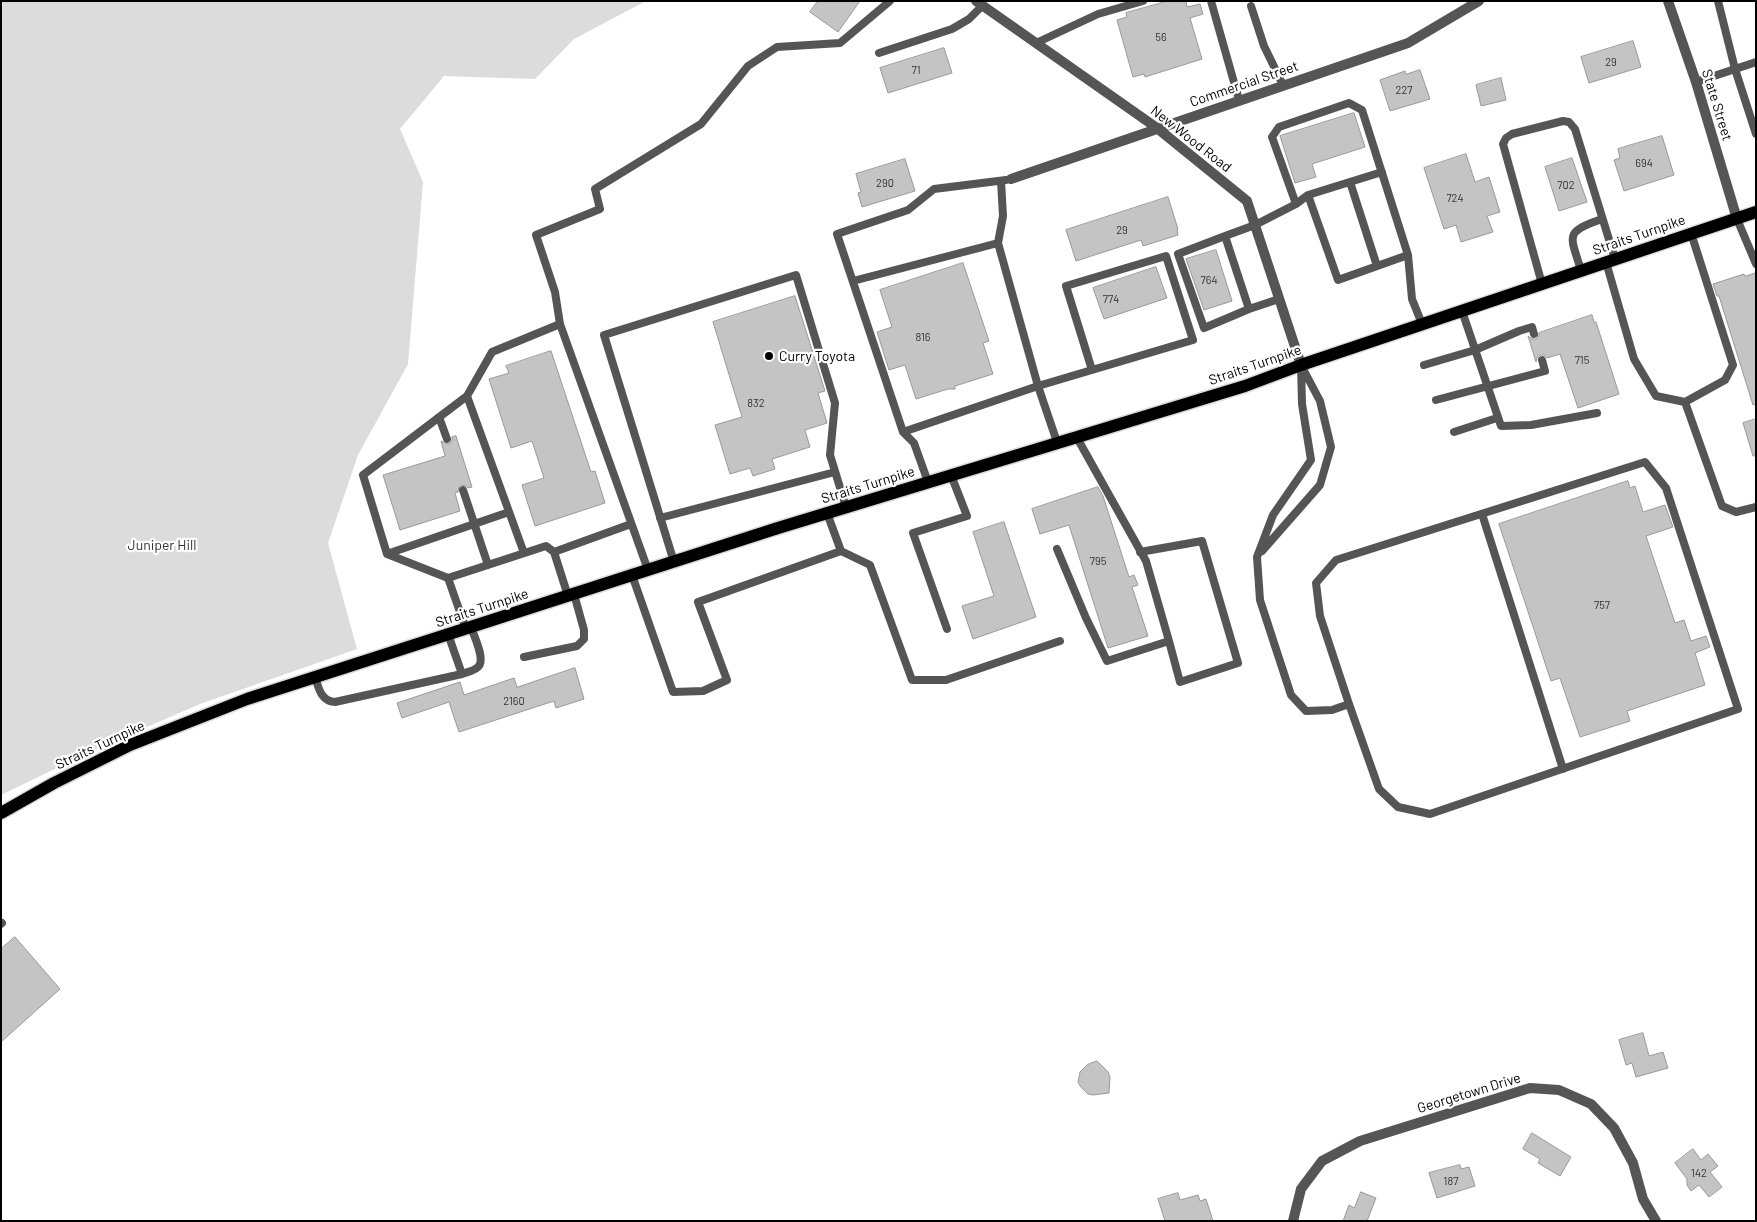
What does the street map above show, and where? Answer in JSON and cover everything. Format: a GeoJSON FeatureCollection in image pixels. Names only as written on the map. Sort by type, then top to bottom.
{"type":"FeatureCollection","features":[{"type":"Feature","properties":{"kind":"main road","name":"Straits Turnpike"},"geometry":{"type":"LineString","coordinates":[[1,813],[54,783],[130,746],[247,699],[846,507],[1245,386],[1301,365],[1756,212]]}},
{"type":"Feature","properties":{"kind":"street","name":"Commercial Street"},"geometry":{"type":"LineString","coordinates":[[1006,180],[1408,42],[1479,1]]}},
{"type":"Feature","properties":{"kind":"street","name":"State Street"},"geometry":{"type":"LineString","coordinates":[[1668,1],[1696,82],[1737,218]]}},
{"type":"Feature","properties":{"kind":"street","name":"New Wood Road"},"geometry":{"type":"LineString","coordinates":[[979,3],[1157,128],[1247,201],[1301,365]]}},
{"type":"Feature","properties":{"kind":"street","name":"Georgetown Drive"},"geometry":{"type":"LineString","coordinates":[[1294,1221],[1302,1189],[1322,1161],[1360,1141],[1530,1088],[1559,1090],[1591,1104],[1614,1128],[1633,1163],[1643,1199],[1656,1221]]}},
{"type":"Feature","properties":{"kind":"lane"},"geometry":{"type":"LineString","coordinates":[[648,570],[560,324],[555,292],[536,235],[600,209],[595,189],[701,124],[748,66],[777,47],[840,43],[890,1]]}},
{"type":"Feature","properties":{"kind":"lane"},"geometry":{"type":"LineString","coordinates":[[1036,44],[1098,14],[1143,1]]}},
{"type":"Feature","properties":{"kind":"lane"},"geometry":{"type":"LineString","coordinates":[[1211,1],[1239,100]]}},
{"type":"Feature","properties":{"kind":"lane"},"geometry":{"type":"LineString","coordinates":[[1718,1],[1735,69],[1756,134]]}},
{"type":"Feature","properties":{"kind":"lane"},"geometry":{"type":"LineString","coordinates":[[878,54],[952,29],[969,19],[979,3]]}},
{"type":"Feature","properties":{"kind":"lane"},"geometry":{"type":"LineString","coordinates":[[1251,6],[1264,46],[1283,85]]}},
{"type":"Feature","properties":{"kind":"lane"},"geometry":{"type":"LineString","coordinates":[[1696,82],[1756,62]]}},
{"type":"Feature","properties":{"kind":"lane"},"geometry":{"type":"LineString","coordinates":[[1296,204],[1272,136],[1279,127],[1349,103],[1362,110],[1408,256],[1412,299],[1422,324]]}},
{"type":"Feature","properties":{"kind":"lane"},"geometry":{"type":"LineString","coordinates":[[1542,284],[1503,144],[1506,138],[1512,134],[1563,121],[1569,122],[1574,129],[1602,219],[1634,358],[1656,396],[1685,402],[1725,380],[1733,366],[1691,233]]}},
{"type":"Feature","properties":{"kind":"lane"},"geometry":{"type":"LineString","coordinates":[[1279,299],[1204,328],[1178,254],[1255,225],[1296,204],[1308,195],[1382,172]]}},
{"type":"Feature","properties":{"kind":"lane"},"geometry":{"type":"LineString","coordinates":[[928,482],[914,443],[904,432],[837,234],[908,210],[934,189],[1006,180],[1003,216],[998,243],[1038,386],[1057,442]]}},
{"type":"Feature","properties":{"kind":"lane"},"geometry":{"type":"LineString","coordinates":[[1350,182],[1377,266]]}},
{"type":"Feature","properties":{"kind":"lane"},"geometry":{"type":"LineString","coordinates":[[1308,195],[1338,280],[1408,256]]}},
{"type":"Feature","properties":{"kind":"lane"},"geometry":{"type":"LineString","coordinates":[[1737,218],[1756,264]]}},
{"type":"Feature","properties":{"kind":"lane"},"geometry":{"type":"LineString","coordinates":[[1581,270],[1572,240],[1575,232],[1580,227],[1602,219]]}},
{"type":"Feature","properties":{"kind":"lane"},"geometry":{"type":"LineString","coordinates":[[1225,236],[1249,309]]}},
{"type":"Feature","properties":{"kind":"lane"},"geometry":{"type":"LineString","coordinates":[[853,281],[998,243]]}},
{"type":"Feature","properties":{"kind":"lane"},"geometry":{"type":"LineString","coordinates":[[904,432],[1038,386],[1092,370],[1193,340],[1166,256],[1066,286],[1092,370]]}},
{"type":"Feature","properties":{"kind":"lane"},"geometry":{"type":"LineString","coordinates":[[674,562],[604,336],[796,275],[836,403],[830,455],[846,507]]}},
{"type":"Feature","properties":{"kind":"lane"},"geometry":{"type":"LineString","coordinates":[[1462,311],[1500,426],[1531,425],[1597,413]]}},
{"type":"Feature","properties":{"kind":"lane"},"geometry":{"type":"LineString","coordinates":[[387,554],[363,475],[467,396],[492,352],[560,324]]}},
{"type":"Feature","properties":{"kind":"lane"},"geometry":{"type":"LineString","coordinates":[[1424,365],[1475,350],[1532,327],[1534,334]]}},
{"type":"Feature","properties":{"kind":"lane"},"geometry":{"type":"LineString","coordinates":[[1436,400],[1545,371],[1542,360]]}},
{"type":"Feature","properties":{"kind":"lane"},"geometry":{"type":"LineString","coordinates":[[1257,557],[1320,485],[1331,447],[1320,401],[1301,365]]}},
{"type":"Feature","properties":{"kind":"lane"},"geometry":{"type":"LineString","coordinates":[[1301,365],[1302,404],[1311,460],[1273,515],[1257,557],[1260,600],[1291,695],[1306,710],[1332,710],[1349,704]]}},
{"type":"Feature","properties":{"kind":"lane"},"geometry":{"type":"LineString","coordinates":[[467,396],[524,553]]}},
{"type":"Feature","properties":{"kind":"lane"},"geometry":{"type":"LineString","coordinates":[[1685,402],[1722,506],[1736,512],[1756,507]]}},
{"type":"Feature","properties":{"kind":"lane"},"geometry":{"type":"LineString","coordinates":[[439,417],[447,439]]}},
{"type":"Feature","properties":{"kind":"lane"},"geometry":{"type":"LineString","coordinates":[[1454,432],[1497,418]]}},
{"type":"Feature","properties":{"kind":"lane"},"geometry":{"type":"LineString","coordinates":[[1076,436],[1140,552],[1146,561],[1180,682],[1238,663],[1202,541],[1140,552]]}},
{"type":"Feature","properties":{"kind":"lane"},"geometry":{"type":"LineString","coordinates":[[1645,462],[1666,488],[1738,709],[1430,814],[1398,807],[1379,789],[1349,704],[1320,616],[1316,583],[1336,560],[1645,462]]}},
{"type":"Feature","properties":{"kind":"lane"},"geometry":{"type":"LineString","coordinates":[[660,518],[835,472]]}},
{"type":"Feature","properties":{"kind":"lane"},"geometry":{"type":"LineString","coordinates":[[947,629],[913,533],[967,516],[951,475]]}},
{"type":"Feature","properties":{"kind":"lane"},"geometry":{"type":"LineString","coordinates":[[463,490],[488,565]]}},
{"type":"Feature","properties":{"kind":"lane"},"geometry":{"type":"LineString","coordinates":[[387,554],[509,512]]}},
{"type":"Feature","properties":{"kind":"lane"},"geometry":{"type":"LineString","coordinates":[[827,513],[841,551],[870,565],[912,680],[946,680],[1060,641]]}},
{"type":"Feature","properties":{"kind":"lane"},"geometry":{"type":"LineString","coordinates":[[1482,514],[1563,769]]}},
{"type":"Feature","properties":{"kind":"lane"},"geometry":{"type":"LineString","coordinates":[[554,552],[631,524]]}},
{"type":"Feature","properties":{"kind":"lane"},"geometry":{"type":"LineString","coordinates":[[387,554],[448,578],[546,546],[554,552],[584,630],[584,639],[577,646],[524,657]]}},
{"type":"Feature","properties":{"kind":"lane"},"geometry":{"type":"LineString","coordinates":[[1057,549],[1086,618],[1107,661],[1169,641]]}},
{"type":"Feature","properties":{"kind":"lane"},"geometry":{"type":"LineString","coordinates":[[632,575],[673,692],[703,691],[728,680],[698,602],[841,551]]}},
{"type":"Feature","properties":{"kind":"lane"},"geometry":{"type":"LineString","coordinates":[[315,677],[323,697],[329,702],[335,702],[477,669],[481,657],[448,578]]}},
{"type":"Feature","properties":{"kind":"lane"},"geometry":{"type":"LineString","coordinates":[[448,634],[462,674]]}},
{"type":"Feature","properties":{"kind":"green space","name":"Juniper Hill"},"geometry":{"type":"Polygon","coordinates":[[[1,1],[646,1],[574,39],[535,79],[444,76],[400,129],[423,182],[408,364],[358,455],[328,543],[357,649],[200,704],[94,750],[1,795],[1,1]]]}},
{"type":"Feature","properties":{"kind":"building"},"geometry":{"type":"Polygon","coordinates":[[[818,1],[860,1],[838,32],[810,12],[818,1]]]}},
{"type":"Feature","properties":{"kind":"building"},"geometry":{"type":"Polygon","coordinates":[[[1168,1],[1186,1],[1187,7],[1200,4],[1203,14],[1190,18],[1202,59],[1145,77],[1144,74],[1133,77],[1117,20],[1127,17],[1126,13],[1168,1]]]}},
{"type":"Feature","properties":{"kind":"building"},"geometry":{"type":"Polygon","coordinates":[[[1633,41],[1641,67],[1589,83],[1581,57],[1633,41]]]}},
{"type":"Feature","properties":{"kind":"building"},"geometry":{"type":"Polygon","coordinates":[[[944,48],[952,73],[888,93],[880,68],[944,48]]]}},
{"type":"Feature","properties":{"kind":"building"},"geometry":{"type":"Polygon","coordinates":[[[1420,70],[1430,99],[1390,111],[1380,80],[1405,71],[1406,74],[1420,70]]]}},
{"type":"Feature","properties":{"kind":"building"},"geometry":{"type":"Polygon","coordinates":[[[1501,78],[1506,100],[1481,106],[1476,85],[1501,78]]]}},
{"type":"Feature","properties":{"kind":"building"},"geometry":{"type":"Polygon","coordinates":[[[1354,113],[1365,147],[1312,164],[1316,177],[1295,183],[1280,136],[1354,113]]]}},
{"type":"Feature","properties":{"kind":"building"},"geometry":{"type":"Polygon","coordinates":[[[1662,136],[1674,175],[1624,191],[1614,160],[1620,158],[1618,149],[1662,136]]]}},
{"type":"Feature","properties":{"kind":"building"},"geometry":{"type":"Polygon","coordinates":[[[1466,154],[1475,182],[1489,177],[1500,212],[1487,216],[1493,232],[1461,242],[1456,225],[1444,229],[1424,168],[1466,154]]]}},
{"type":"Feature","properties":{"kind":"building"},"geometry":{"type":"Polygon","coordinates":[[[1572,158],[1587,202],[1559,211],[1545,167],[1572,158]]]}},
{"type":"Feature","properties":{"kind":"building"},"geometry":{"type":"Polygon","coordinates":[[[905,159],[915,191],[862,207],[858,193],[861,192],[856,174],[905,159]]]}},
{"type":"Feature","properties":{"kind":"building"},"geometry":{"type":"Polygon","coordinates":[[[1168,197],[1178,229],[1178,235],[1143,246],[1141,240],[1076,261],[1066,230],[1168,197]]]}},
{"type":"Feature","properties":{"kind":"building"},"geometry":{"type":"Polygon","coordinates":[[[1216,250],[1232,301],[1204,310],[1186,259],[1216,250]]]}},
{"type":"Feature","properties":{"kind":"building"},"geometry":{"type":"Polygon","coordinates":[[[963,263],[989,341],[983,343],[993,374],[955,386],[955,389],[948,389],[916,399],[905,365],[889,370],[877,332],[892,327],[880,290],[963,263]]]}},
{"type":"Feature","properties":{"kind":"building"},"geometry":{"type":"Polygon","coordinates":[[[1156,267],[1167,298],[1104,319],[1093,288],[1156,267]]]}},
{"type":"Feature","properties":{"kind":"building"},"geometry":{"type":"Polygon","coordinates":[[[1756,273],[1756,404],[1753,405],[1719,296],[1717,296],[1713,284],[1744,274],[1745,276],[1756,273]]]}},
{"type":"Feature","properties":{"kind":"building","name":"Curry Toyota"},"geometry":{"type":"Polygon","coordinates":[[[795,296],[825,391],[818,393],[827,423],[805,430],[810,447],[772,459],[775,469],[753,476],[750,468],[730,474],[715,425],[742,417],[713,322],[795,296]]]}},
{"type":"Feature","properties":{"kind":"building"},"geometry":{"type":"Polygon","coordinates":[[[1592,315],[1594,322],[1596,322],[1619,394],[1578,408],[1560,354],[1547,358],[1544,355],[1540,355],[1536,362],[1528,336],[1536,339],[1539,333],[1592,315]]]}},
{"type":"Feature","properties":{"kind":"building"},"geometry":{"type":"Polygon","coordinates":[[[551,351],[591,472],[595,471],[605,503],[535,526],[522,485],[544,478],[532,441],[511,448],[489,379],[509,373],[506,366],[551,351]]]}},
{"type":"Feature","properties":{"kind":"building"},"geometry":{"type":"Polygon","coordinates":[[[1756,419],[1756,456],[1753,456],[1743,423],[1756,419]]]}},
{"type":"Feature","properties":{"kind":"building"},"geometry":{"type":"Polygon","coordinates":[[[456,436],[472,487],[468,488],[462,485],[459,487],[458,492],[455,493],[460,511],[400,530],[383,475],[445,456],[441,441],[448,444],[452,442],[452,437],[456,436]]]}},
{"type":"Feature","properties":{"kind":"building"},"geometry":{"type":"Polygon","coordinates":[[[1628,481],[1630,488],[1635,486],[1643,512],[1665,505],[1673,527],[1646,536],[1675,623],[1684,620],[1691,641],[1706,636],[1710,647],[1695,653],[1705,685],[1627,711],[1630,721],[1580,737],[1560,678],[1551,681],[1499,524],[1628,481]]]}},
{"type":"Feature","properties":{"kind":"building"},"geometry":{"type":"Polygon","coordinates":[[[1098,487],[1103,496],[1129,577],[1134,575],[1138,585],[1132,587],[1148,636],[1108,648],[1069,525],[1040,534],[1032,509],[1098,487]]]}},
{"type":"Feature","properties":{"kind":"building"},"geometry":{"type":"Polygon","coordinates":[[[1004,522],[1036,617],[973,639],[962,606],[994,596],[973,532],[1004,522]]]}},
{"type":"Feature","properties":{"kind":"building"},"geometry":{"type":"Polygon","coordinates":[[[575,668],[584,699],[556,708],[554,701],[459,732],[449,702],[402,718],[397,703],[460,682],[464,695],[514,678],[517,687],[575,668]]]}},
{"type":"Feature","properties":{"kind":"building"},"geometry":{"type":"Polygon","coordinates":[[[15,937],[60,989],[1,1042],[1,949],[15,937]]]}},
{"type":"Feature","properties":{"kind":"building"},"geometry":{"type":"Polygon","coordinates":[[[1643,1033],[1649,1056],[1663,1052],[1668,1068],[1636,1077],[1632,1063],[1626,1065],[1619,1040],[1643,1033]]]}},
{"type":"Feature","properties":{"kind":"building"},"geometry":{"type":"Polygon","coordinates":[[[1097,1061],[1108,1072],[1110,1077],[1109,1093],[1093,1095],[1088,1094],[1078,1082],[1080,1072],[1087,1065],[1097,1061]]]}},
{"type":"Feature","properties":{"kind":"building"},"geometry":{"type":"Polygon","coordinates":[[[1532,1133],[1571,1157],[1560,1176],[1538,1163],[1540,1159],[1523,1149],[1532,1133]]]}},
{"type":"Feature","properties":{"kind":"building"},"geometry":{"type":"Polygon","coordinates":[[[1693,1149],[1701,1160],[1708,1154],[1718,1166],[1710,1172],[1722,1187],[1709,1197],[1699,1185],[1691,1191],[1687,1185],[1687,1179],[1675,1163],[1693,1149]]]}},
{"type":"Feature","properties":{"kind":"building"},"geometry":{"type":"Polygon","coordinates":[[[1460,1165],[1461,1169],[1469,1167],[1475,1186],[1437,1198],[1429,1173],[1460,1165]]]}},
{"type":"Feature","properties":{"kind":"building"},"geometry":{"type":"Polygon","coordinates":[[[1361,1192],[1376,1198],[1367,1221],[1343,1221],[1349,1205],[1354,1208],[1361,1192]]]}},
{"type":"Feature","properties":{"kind":"building"},"geometry":{"type":"Polygon","coordinates":[[[1178,1193],[1180,1200],[1198,1195],[1200,1201],[1206,1199],[1213,1221],[1165,1221],[1158,1199],[1178,1193]]]}},
{"type":"Feature","properties":{"kind":"place","name":"Curry Toyota"},"geometry":{"type":"Point","coordinates":[769,356]}}]}
